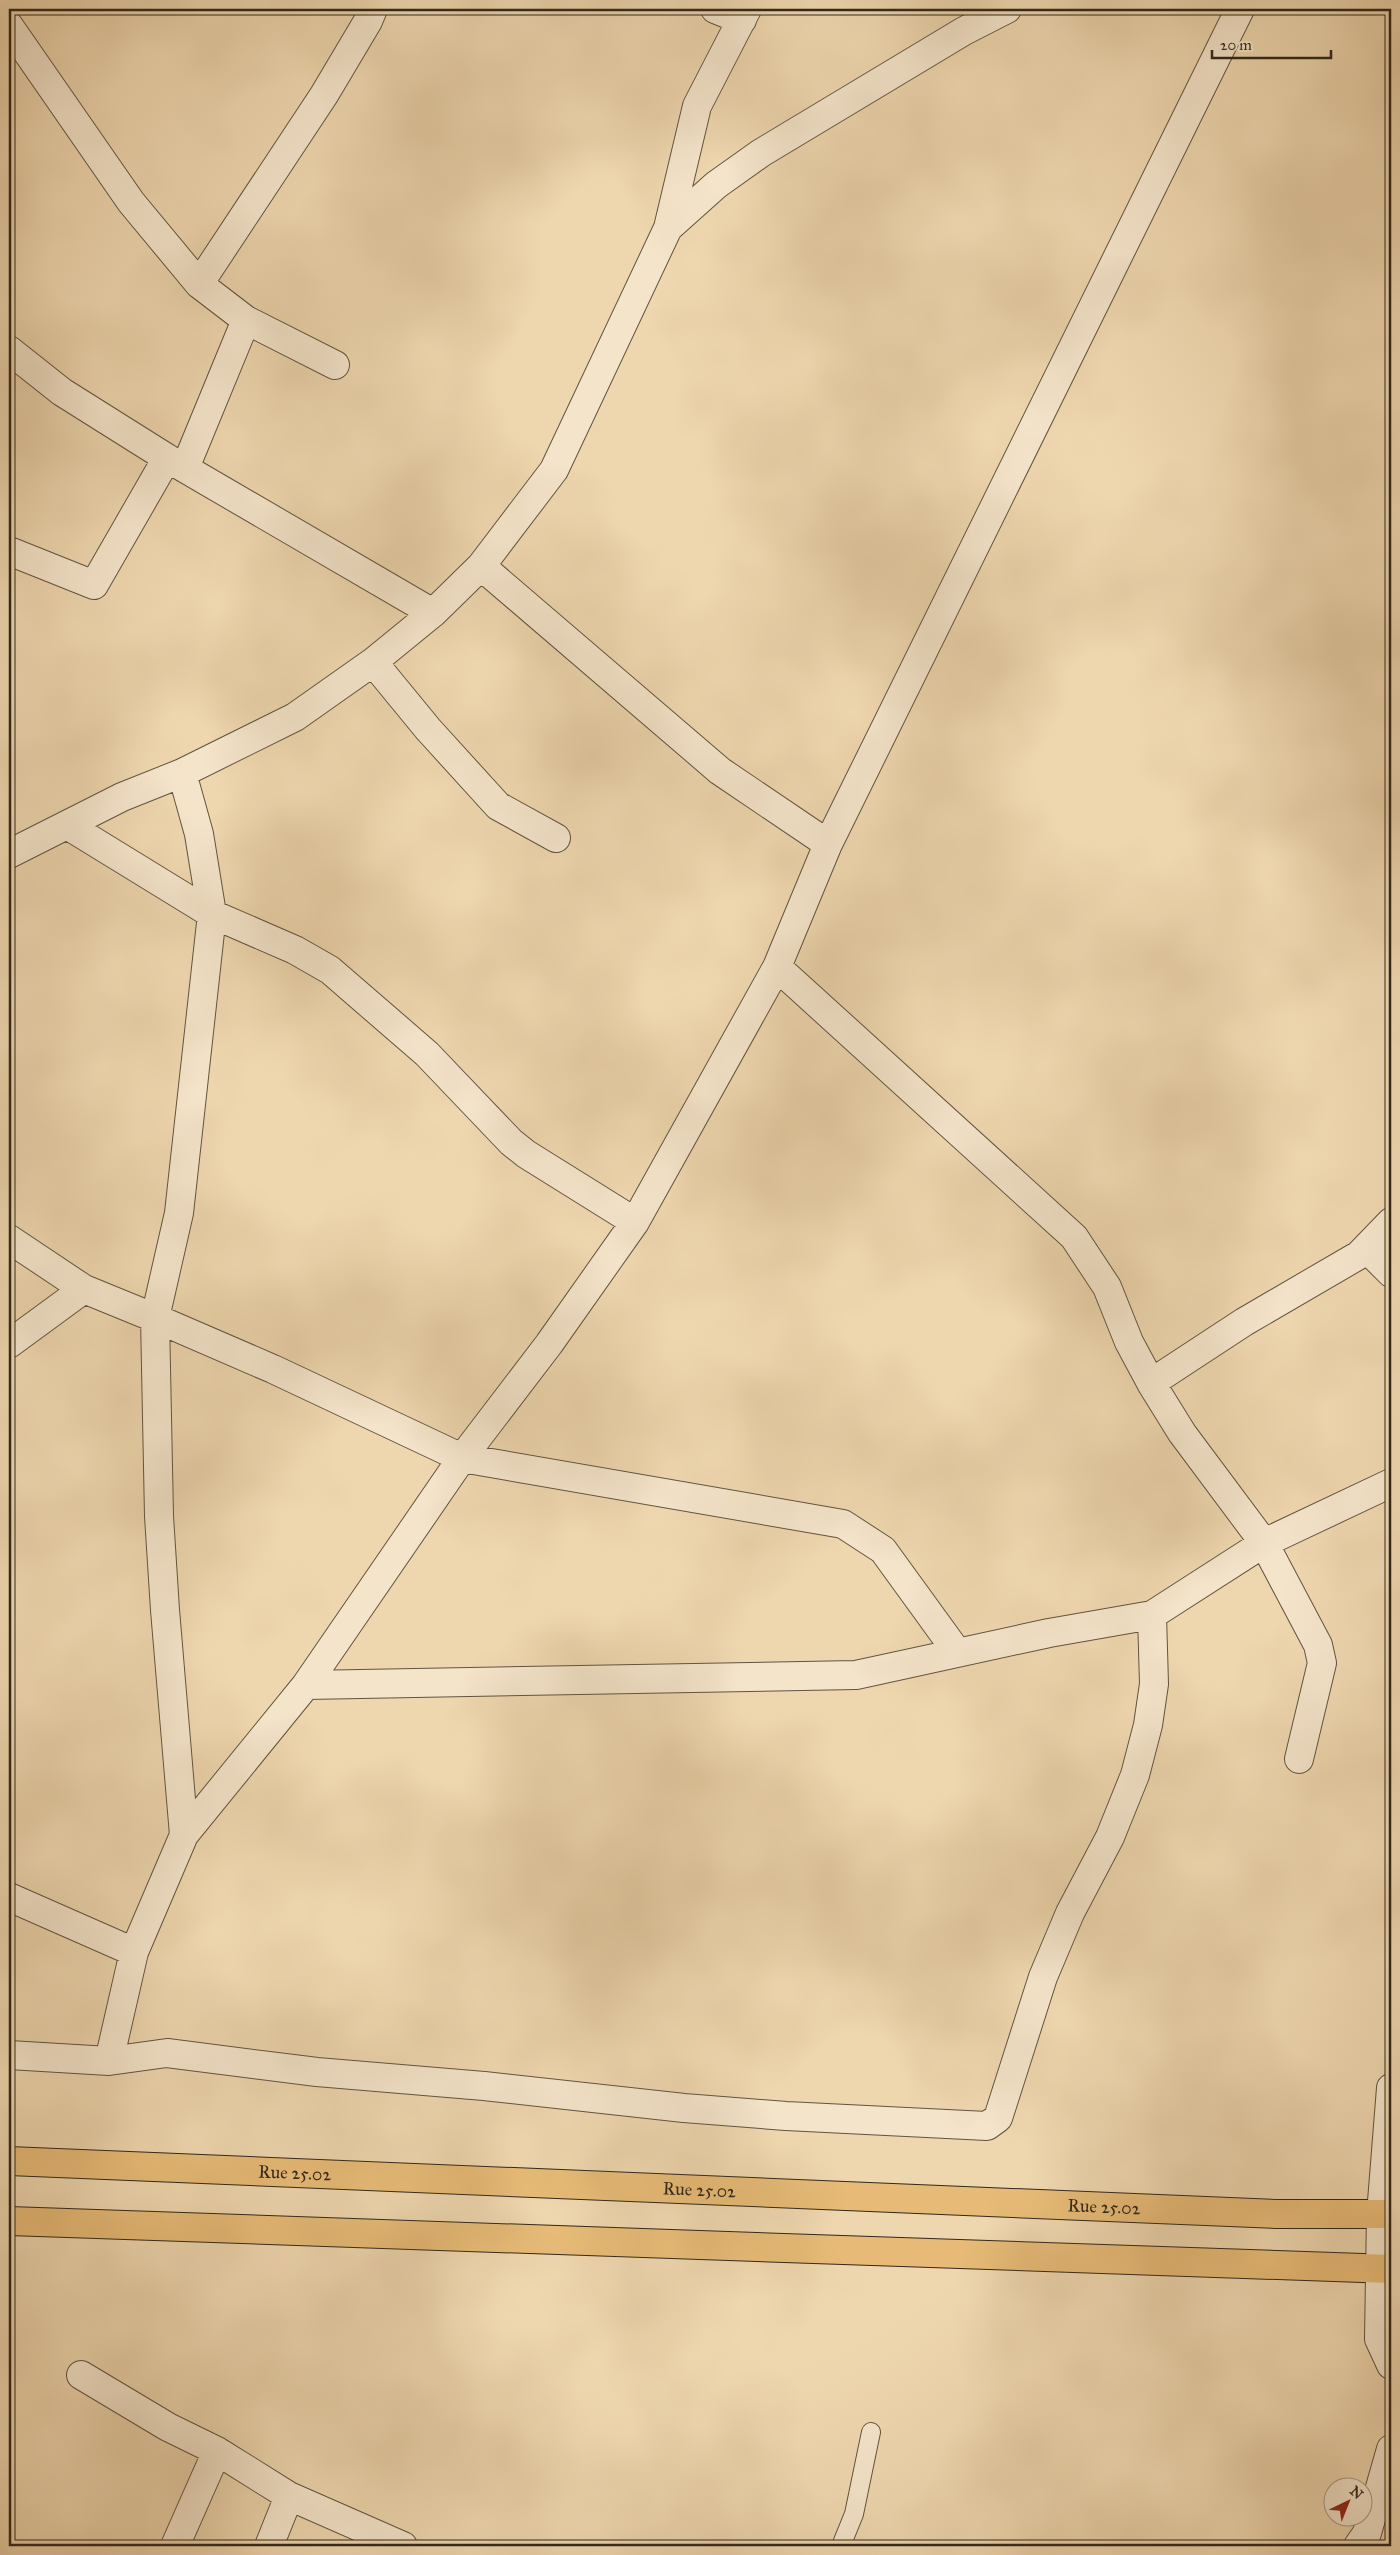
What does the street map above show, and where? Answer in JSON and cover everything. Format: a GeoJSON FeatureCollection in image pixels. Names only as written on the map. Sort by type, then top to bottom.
{"type":"FeatureCollection","features":[{"type":"Feature","properties":{"kind":"main road","name":"Rue 25.02"},"geometry":{"type":"LineString","coordinates":[[9,2161],[1256,2213],[1386,2214]]}},
{"type":"Feature","properties":{"kind":"main road"},"geometry":{"type":"LineString","coordinates":[[9,2221],[1386,2269]]}},
{"type":"Feature","properties":{"kind":"street"},"geometry":{"type":"LineString","coordinates":[[199,284],[324,95],[368,21],[373,9]]}},
{"type":"Feature","properties":{"kind":"street"},"geometry":{"type":"LineString","coordinates":[[9,854],[122,797],[182,774],[295,717],[373,662],[433,614],[481,566],[554,470],[668,228],[697,106],[745,15],[715,9]]}},
{"type":"Feature","properties":{"kind":"street"},"geometry":{"type":"LineString","coordinates":[[668,228],[716,185],[761,153],[961,20],[1008,9]]}},
{"type":"Feature","properties":{"kind":"street"},"geometry":{"type":"LineString","coordinates":[[109,2060],[134,1952],[184,1835],[306,1686],[462,1458],[549,1344],[635,1222],[777,967],[828,844],[1240,9]]}},
{"type":"Feature","properties":{"kind":"street"},"geometry":{"type":"LineString","coordinates":[[9,26],[131,202],[199,284],[246,320],[335,365]]}},
{"type":"Feature","properties":{"kind":"street"},"geometry":{"type":"LineString","coordinates":[[9,551],[94,585],[176,463],[246,320]]}},
{"type":"Feature","properties":{"kind":"street"},"geometry":{"type":"LineString","coordinates":[[9,350],[62,392],[176,463],[433,614]]}},
{"type":"Feature","properties":{"kind":"street"},"geometry":{"type":"LineString","coordinates":[[481,566],[720,771],[828,844]]}},
{"type":"Feature","properties":{"kind":"street"},"geometry":{"type":"LineString","coordinates":[[373,662],[428,729],[498,806],[556,838]]}},
{"type":"Feature","properties":{"kind":"street"},"geometry":{"type":"LineString","coordinates":[[182,774],[199,834],[212,914],[180,1213],[155,1318],[159,1516],[164,1610],[184,1835]]}},
{"type":"Feature","properties":{"kind":"street"},"geometry":{"type":"LineString","coordinates":[[67,825],[212,914],[295,950],[330,970],[427,1054],[511,1142],[526,1154],[635,1222]]}},
{"type":"Feature","properties":{"kind":"street"},"geometry":{"type":"LineString","coordinates":[[777,967],[1074,1237],[1107,1287],[1129,1342],[1151,1383],[1182,1433],[1264,1543],[1318,1645],[1322,1663],[1299,1758]]}},
{"type":"Feature","properties":{"kind":"street"},"geometry":{"type":"LineString","coordinates":[[1151,1383],[1244,1322],[1359,1255],[1391,1222]]}},
{"type":"Feature","properties":{"kind":"street"},"geometry":{"type":"LineString","coordinates":[[9,1239],[84,1289],[273,1369],[462,1458],[843,1524],[883,1550],[957,1652]]}},
{"type":"Feature","properties":{"kind":"street"},"geometry":{"type":"LineString","coordinates":[[1366,1248],[1391,1273]]}},
{"type":"Feature","properties":{"kind":"street"},"geometry":{"type":"LineString","coordinates":[[9,1344],[84,1289]]}},
{"type":"Feature","properties":{"kind":"street"},"geometry":{"type":"LineString","coordinates":[[306,1686],[856,1675],[957,1652],[1152,1615],[1264,1543],[1391,1483]]}},
{"type":"Feature","properties":{"kind":"street"},"geometry":{"type":"LineString","coordinates":[[9,2055],[109,2060],[167,2053],[317,2072],[484,2086],[684,2108],[786,2116],[987,2126],[998,2118],[1043,1977],[1070,1912],[1110,1837],[1135,1775],[1148,1725],[1154,1684],[1152,1615]]}},
{"type":"Feature","properties":{"kind":"street"},"geometry":{"type":"LineString","coordinates":[[9,1897],[134,1952]]}},
{"type":"Feature","properties":{"kind":"street"},"geometry":{"type":"LineString","coordinates":[[1391,2088],[1386,2214],[1386,2269],[1379,2339],[1391,2365]]}},
{"type":"Feature","properties":{"kind":"street"},"geometry":{"type":"LineString","coordinates":[[81,2375],[168,2427],[217,2451],[289,2496],[403,2546]]}},
{"type":"Feature","properties":{"kind":"street"},"geometry":{"type":"LineString","coordinates":[[1358,2546],[1367,2533],[1391,2449]]}},
{"type":"Feature","properties":{"kind":"street"},"geometry":{"type":"LineString","coordinates":[[175,2546],[217,2451]]}},
{"type":"Feature","properties":{"kind":"street"},"geometry":{"type":"LineString","coordinates":[[269,2546],[289,2496]]}},
{"type":"Feature","properties":{"kind":"lane"},"geometry":{"type":"LineString","coordinates":[[841,2546],[854,2514],[871,2432]]}}]}
